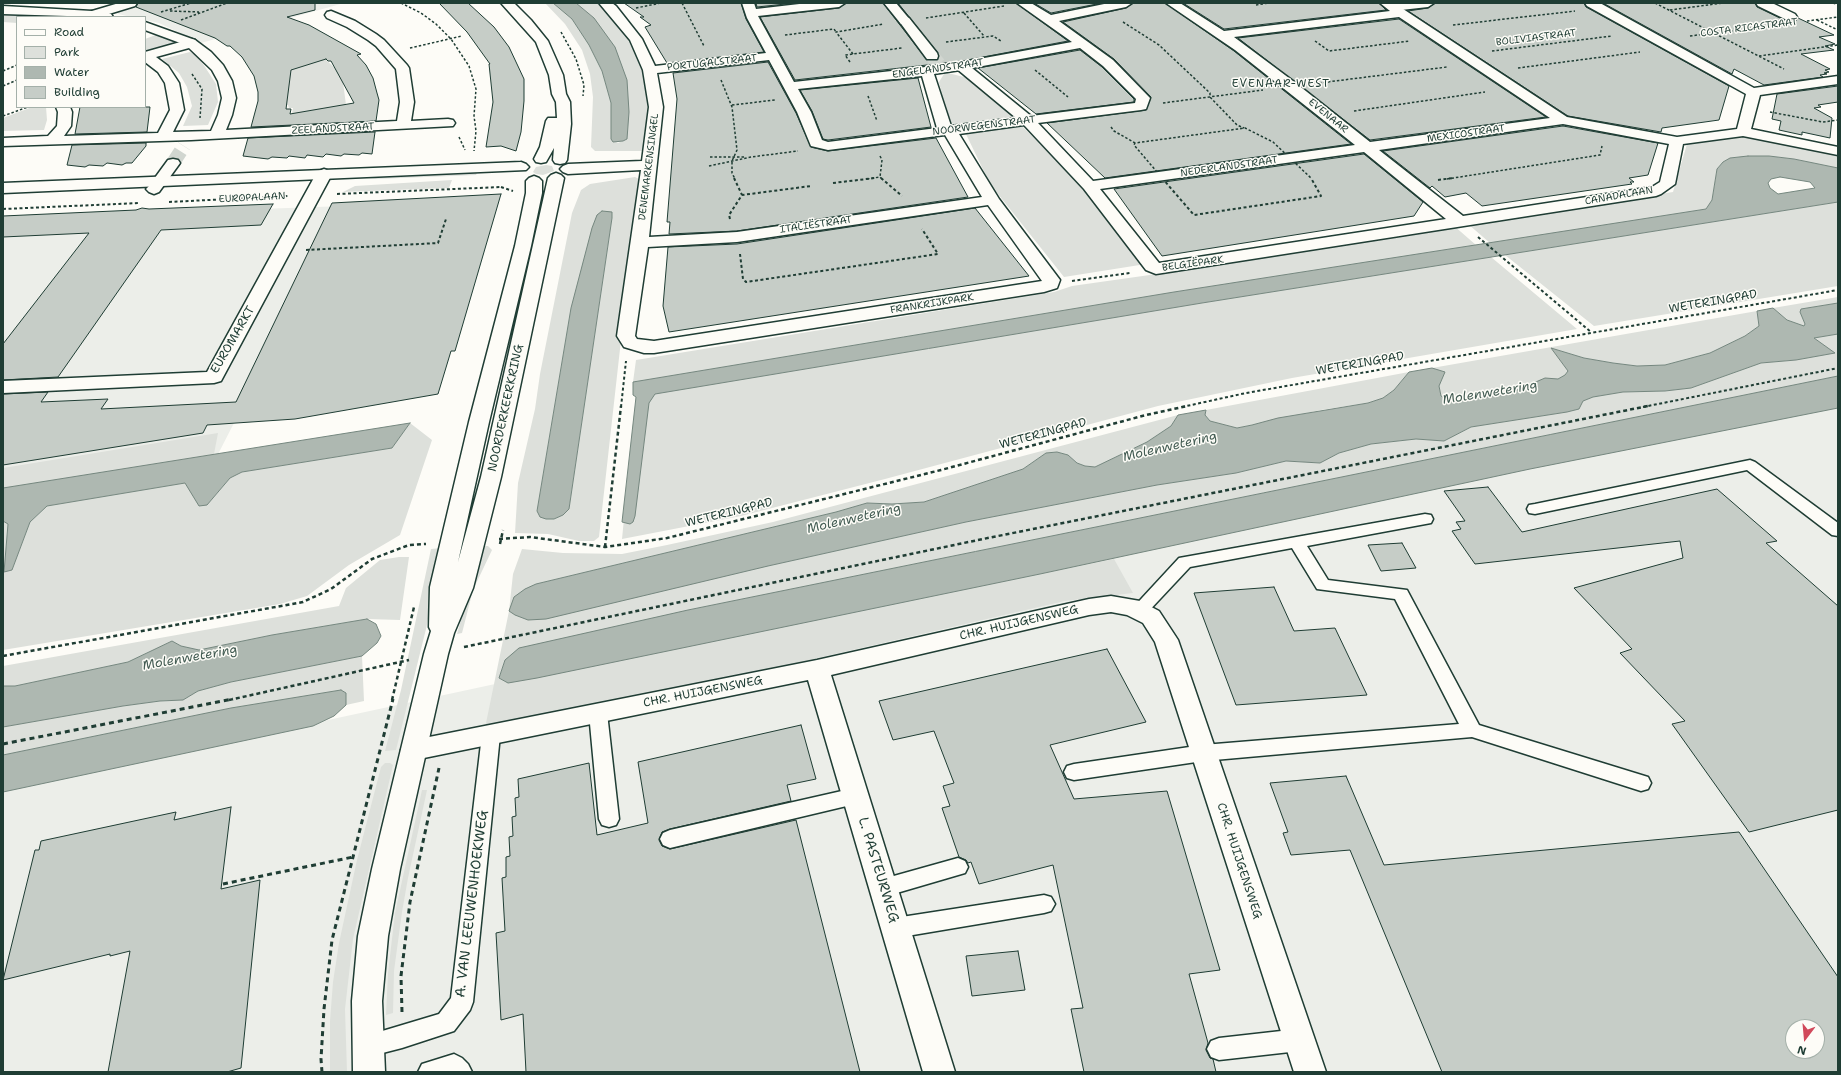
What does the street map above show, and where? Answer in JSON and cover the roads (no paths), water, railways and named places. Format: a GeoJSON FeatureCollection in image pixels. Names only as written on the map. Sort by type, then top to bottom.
{"type":"FeatureCollection","features":[{"type":"Feature","properties":{"kind":"street"},"geometry":{"type":"LineString","coordinates":[[3,10],[32,8],[52,3]]}},
{"type":"Feature","properties":{"kind":"street"},"geometry":{"type":"LineString","coordinates":[[32,8],[90,16],[131,3]]}},
{"type":"Feature","properties":{"kind":"street","name":"NOORDERKEERKRING"},"geometry":{"type":"LineString","coordinates":[[414,750],[439,643],[462,588],[475,541],[561,169],[564,124],[562,99],[559,94],[556,74],[542,41],[507,3]]}},
{"type":"Feature","properties":{"kind":"street"},"geometry":{"type":"LineString","coordinates":[[750,8],[839,3]]}},
{"type":"Feature","properties":{"kind":"street"},"geometry":{"type":"LineString","coordinates":[[890,3],[905,21],[935,65],[947,131],[992,200]]}},
{"type":"Feature","properties":{"kind":"street"},"geometry":{"type":"LineString","coordinates":[[1023,3],[1049,19],[1084,44]]}},
{"type":"Feature","properties":{"kind":"street"},"geometry":{"type":"LineString","coordinates":[[1049,19],[1126,3]]}},
{"type":"Feature","properties":{"kind":"street","name":"EVENAAR"},"geometry":{"type":"LineString","coordinates":[[1172,3],[1221,35],[1292,87],[1460,222]]}},
{"type":"Feature","properties":{"kind":"street"},"geometry":{"type":"LineString","coordinates":[[1221,35],[1293,26],[1428,3]]}},
{"type":"Feature","properties":{"kind":"street","name":"COSTA RICASTRAAT"},"geometry":{"type":"LineString","coordinates":[[1762,3],[1797,19]]}},
{"type":"Feature","properties":{"kind":"street"},"geometry":{"type":"LineString","coordinates":[[1596,6],[1752,92],[1838,80]]}},
{"type":"Feature","properties":{"kind":"street","name":"DENEMARKENSINGEL"},"geometry":{"type":"LineString","coordinates":[[610,7],[636,39],[650,70],[656,107],[640,242],[626,336],[630,343]]}},
{"type":"Feature","properties":{"kind":"street","name":"PORTUGALSTRAAT"},"geometry":{"type":"LineString","coordinates":[[750,8],[794,92],[816,143],[828,146]]}},
{"type":"Feature","properties":{"kind":"street","name":"MEXICOSTRAAT"},"geometry":{"type":"LineString","coordinates":[[1393,8],[1563,120]]}},
{"type":"Feature","properties":{"kind":"street"},"geometry":{"type":"LineString","coordinates":[[331,15],[367,33],[380,44],[402,68],[407,102],[403,125]]}},
{"type":"Feature","properties":{"kind":"street"},"geometry":{"type":"LineString","coordinates":[[146,26],[191,43],[206,55],[218,68],[225,81],[229,98],[226,115],[217,134]]}},
{"type":"Feature","properties":{"kind":"street"},"geometry":{"type":"LineString","coordinates":[[146,56],[191,43]]}},
{"type":"Feature","properties":{"kind":"street","name":"ENGELANDSTRAAT"},"geometry":{"type":"LineString","coordinates":[[794,92],[935,65],[962,66],[1084,44]]}},
{"type":"Feature","properties":{"kind":"street","name":"NOORWEGENSTRAAT"},"geometry":{"type":"LineString","coordinates":[[828,146],[1140,106],[1143,98],[1108,63],[1084,44]]}},
{"type":"Feature","properties":{"kind":"street"},"geometry":{"type":"LineString","coordinates":[[146,56],[163,69],[172,83],[177,110],[164,136]]}},
{"type":"Feature","properties":{"kind":"street","name":"PORTUGALSTRAAT"},"geometry":{"type":"LineString","coordinates":[[650,70],[774,56]]}},
{"type":"Feature","properties":{"kind":"street","name":"BELGIËPARK"},"geometry":{"type":"LineString","coordinates":[[962,66],[1027,120],[1089,186],[1152,266],[1156,269],[1460,222]]}},
{"type":"Feature","properties":{"kind":"street"},"geometry":{"type":"LineString","coordinates":[[1743,132],[1753,95],[1752,92]]}},
{"type":"Feature","properties":{"kind":"street","name":"NOORDERKEERKRING"},"geometry":{"type":"LineString","coordinates":[[541,159],[547,147],[553,125],[554,99],[559,94]]}},
{"type":"Feature","properties":{"kind":"street"},"geometry":{"type":"LineString","coordinates":[[53,140],[64,126],[65,112],[63,108]]}},
{"type":"Feature","properties":{"kind":"street","name":"MEXICOSTRAAT"},"geometry":{"type":"LineString","coordinates":[[1368,148],[1563,120],[1677,141]]}},
{"type":"Feature","properties":{"kind":"street","name":"ZEELANDSTRAAT"},"geometry":{"type":"LineString","coordinates":[[3,142],[164,136],[188,141],[217,134],[448,123]]}},
{"type":"Feature","properties":{"kind":"street"},"geometry":{"type":"LineString","coordinates":[[1677,141],[1743,132],[1838,151]]}},
{"type":"Feature","properties":{"kind":"street","name":"CANADALAAN"},"geometry":{"type":"LineString","coordinates":[[1460,222],[1656,191],[1667,184],[1677,141]]}},
{"type":"Feature","properties":{"kind":"street","name":"NEDERLANDSTRAAT"},"geometry":{"type":"LineString","coordinates":[[1089,186],[1368,148]]}},
{"type":"Feature","properties":{"kind":"street"},"geometry":{"type":"LineString","coordinates":[[524,174],[529,162],[541,159],[561,169]]}},
{"type":"Feature","properties":{"kind":"street"},"geometry":{"type":"LineString","coordinates":[[157,185],[173,163]]}},
{"type":"Feature","properties":{"kind":"street"},"geometry":{"type":"LineString","coordinates":[[524,174],[561,169],[649,165]]}},
{"type":"Feature","properties":{"kind":"street","name":"NOORDERKEERKRING"},"geometry":{"type":"LineString","coordinates":[[439,643],[441,587],[479,422],[523,246],[534,194],[524,174]]}},
{"type":"Feature","properties":{"kind":"street","name":"EUROPALAAN"},"geometry":{"type":"LineString","coordinates":[[3,188],[318,184],[524,174]]}},
{"type":"Feature","properties":{"kind":"street","name":"EUROMARKT"},"geometry":{"type":"LineString","coordinates":[[3,387],[214,377],[318,184]]}},
{"type":"Feature","properties":{"kind":"street","name":"EUROPALAAN"},"geometry":{"type":"LineString","coordinates":[[3,196],[157,185]]}},
{"type":"Feature","properties":{"kind":"street","name":"ITALIËSTRAAT"},"geometry":{"type":"LineString","coordinates":[[640,242],[738,237],[992,200]]}},
{"type":"Feature","properties":{"kind":"street","name":"FRANKRIJKPARK"},"geometry":{"type":"LineString","coordinates":[[630,343],[654,347],[1044,287],[1051,284],[1051,280],[992,200]]}},
{"type":"Feature","properties":{"kind":"street","name":"CHR. HUIJGENSWEG"},"geometry":{"type":"LineString","coordinates":[[414,750],[816,669],[1089,607],[1111,604],[1132,607],[1151,618],[1166,640],[1310,1072]]}},
{"type":"Feature","properties":{"kind":"street","name":"L. PASTEURWEG"},"geometry":{"type":"LineString","coordinates":[[816,669],[939,1072]]}},
{"type":"Feature","properties":{"kind":"street","name":"A. VAN LEEUWENHOEKWEG"},"geometry":{"type":"LineString","coordinates":[[368,1059],[367,1001],[373,936],[386,869],[414,750]]}},
{"type":"Feature","properties":{"kind":"lane"},"geometry":{"type":"LineString","coordinates":[[1535,508],[1750,465],[1838,531]]}},
{"type":"Feature","properties":{"kind":"lane"},"geometry":{"type":"LineString","coordinates":[[1139,611],[1185,562],[1425,519]]}},
{"type":"Feature","properties":{"kind":"lane"},"geometry":{"type":"LineString","coordinates":[[1297,543],[1322,585],[1401,594],[1472,730]]}},
{"type":"Feature","properties":{"kind":"lane"},"geometry":{"type":"LineString","coordinates":[[598,713],[609,819]]}},
{"type":"Feature","properties":{"kind":"lane"},"geometry":{"type":"LineString","coordinates":[[1074,772],[1203,753],[1472,730],[1641,783]]}},
{"type":"Feature","properties":{"kind":"lane","name":"A. VAN LEEUWENHOEKWEG"},"geometry":{"type":"LineString","coordinates":[[368,1059],[402,1037],[446,1023],[462,1002],[491,735]]}},
{"type":"Feature","properties":{"kind":"lane"},"geometry":{"type":"LineString","coordinates":[[670,839],[855,796]]}},
{"type":"Feature","properties":{"kind":"lane"},"geometry":{"type":"LineString","coordinates":[[883,888],[958,867]]}},
{"type":"Feature","properties":{"kind":"lane"},"geometry":{"type":"LineString","coordinates":[[895,928],[1044,904]]}},
{"type":"Feature","properties":{"kind":"lane"},"geometry":{"type":"LineString","coordinates":[[1219,1049],[1299,1040]]}},
{"type":"Feature","properties":{"kind":"lane"},"geometry":{"type":"LineString","coordinates":[[430,1072],[454,1066],[460,1072]]}},
{"type":"Feature","properties":{"kind":"water"},"geometry":{"type":"Polygon","coordinates":[[[553,3],[576,3],[594,18],[615,47],[627,80],[629,112],[627,139],[613,142],[611,139],[611,103],[602,71],[589,45],[572,19],[553,3]]]}},
{"type":"Feature","properties":{"kind":"water"},"geometry":{"type":"Polygon","coordinates":[[[1769,156],[1794,159],[1838,168],[1838,202],[1202,303],[655,394],[649,403],[635,516],[633,522],[630,524],[622,522],[636,397],[633,395],[633,382],[1174,292],[1706,209],[1712,200],[1717,169],[1723,162],[1730,158],[1769,156]],[[1780,177],[1771,179],[1768,183],[1770,188],[1778,194],[1815,188],[1810,182],[1780,177]]]}},
{"type":"Feature","properties":{"kind":"water"},"geometry":{"type":"Polygon","coordinates":[[[602,211],[612,212],[612,218],[569,509],[563,515],[554,519],[546,519],[540,517],[537,511],[571,308],[592,228],[597,215],[602,211]]]}},
{"type":"Feature","properties":{"kind":"water","name":"Molenwetering"},"geometry":{"type":"Polygon","coordinates":[[[1838,303],[1838,334],[1814,338],[1835,353],[1796,360],[1761,363],[1691,388],[1665,391],[1623,392],[1593,397],[1583,401],[1579,409],[1471,427],[1444,441],[1416,439],[1371,444],[1339,453],[1320,463],[1286,461],[1236,473],[1157,485],[966,522],[768,566],[546,619],[528,620],[509,611],[514,597],[525,589],[536,584],[836,512],[867,503],[892,504],[924,502],[1023,469],[1046,453],[1057,452],[1068,455],[1077,463],[1095,467],[1147,442],[1171,426],[1178,415],[1206,410],[1205,415],[1210,421],[1237,428],[1278,418],[1368,403],[1383,398],[1394,390],[1409,372],[1432,368],[1445,372],[1439,386],[1441,396],[1449,401],[1508,394],[1545,378],[1558,379],[1565,375],[1568,371],[1551,348],[1584,358],[1613,363],[1637,366],[1665,365],[1710,353],[1745,336],[1759,326],[1757,311],[1773,308],[1787,320],[1804,326],[1805,324],[1800,312],[1801,309],[1838,303]]]}},
{"type":"Feature","properties":{"kind":"water"},"geometry":{"type":"Polygon","coordinates":[[[1838,376],[1838,408],[1530,469],[1040,574],[537,678],[508,683],[499,678],[505,660],[519,648],[688,610],[1838,376]]]}},
{"type":"Feature","properties":{"kind":"water"},"geometry":{"type":"Polygon","coordinates":[[[410,423],[392,448],[242,472],[230,478],[207,505],[199,506],[185,483],[47,506],[30,522],[12,570],[4,572],[8,524],[3,521],[3,488],[410,423]]]}},
{"type":"Feature","properties":{"kind":"water","name":"Molenwetering"},"geometry":{"type":"Polygon","coordinates":[[[367,619],[376,624],[381,636],[377,643],[362,656],[231,682],[198,691],[183,700],[160,701],[123,706],[3,727],[3,686],[15,686],[128,662],[172,641],[181,646],[199,650],[272,635],[367,619]]]}},
{"type":"Feature","properties":{"kind":"water"},"geometry":{"type":"Polygon","coordinates":[[[341,690],[346,693],[346,705],[334,716],[313,726],[3,792],[3,755],[231,708],[341,690]]]}},
{"type":"Feature","properties":{"kind":"tunnel"},"geometry":{"type":"LineString","coordinates":[[932,56],[939,64]]}},
{"type":"Feature","properties":{"kind":"tunnel"},"geometry":{"type":"LineString","coordinates":[[173,163],[184,146]]}},
{"type":"Feature","properties":{"kind":"district","name":"EVENAAR-WEST"},"geometry":{"type":"Point","coordinates":[1281,84]}}]}
